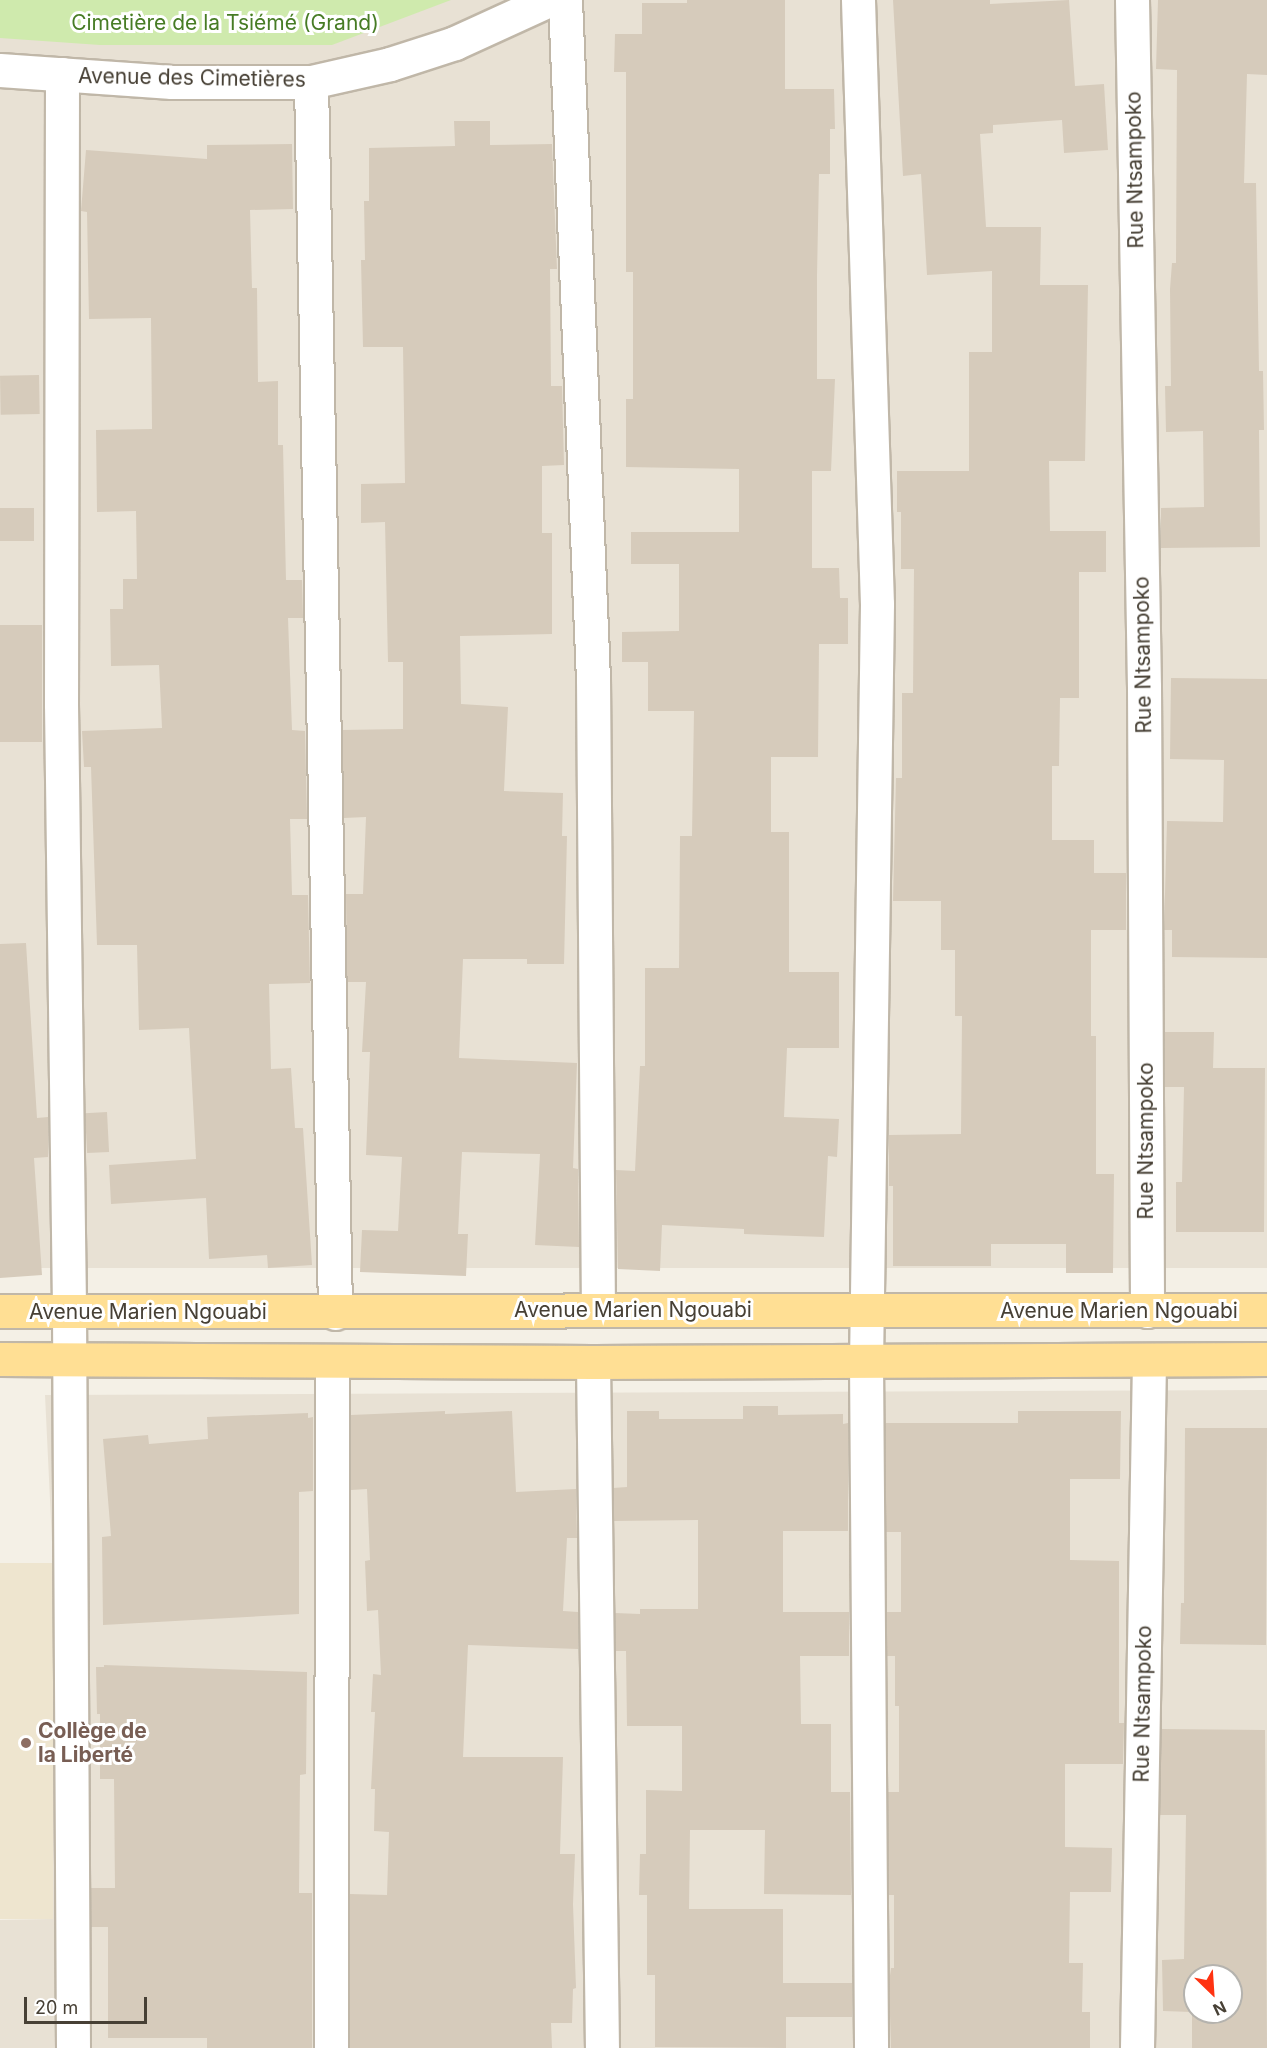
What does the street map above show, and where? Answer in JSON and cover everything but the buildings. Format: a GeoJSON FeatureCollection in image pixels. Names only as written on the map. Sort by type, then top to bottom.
{"type":"FeatureCollection","features":[{"type":"Feature","properties":{"kind":"main road","name":"Avenue Marien Ngouabi"},"geometry":{"type":"LineString","coordinates":[[0,1311],[1267,1310]]}},
{"type":"Feature","properties":{"kind":"main road"},"geometry":{"type":"LineString","coordinates":[[0,1359],[592,1362],[1267,1359]]}},
{"type":"Feature","properties":{"kind":"street","name":"Avenue des Cimetières"},"geometry":{"type":"LineString","coordinates":[[0,70],[172,82],[311,82],[390,64],[455,43],[549,0]]}},
{"type":"Feature","properties":{"kind":"street"},"geometry":{"type":"LineString","coordinates":[[565,0],[592,678],[598,1309]]}},
{"type":"Feature","properties":{"kind":"street"},"geometry":{"type":"LineString","coordinates":[[858,0],[877,604],[866,1361],[871,2048]]}},
{"type":"Feature","properties":{"kind":"street","name":"Rue Ntsampoko"},"geometry":{"type":"LineString","coordinates":[[1132,0],[1144,687],[1147,1311]]}},
{"type":"Feature","properties":{"kind":"street"},"geometry":{"type":"LineString","coordinates":[[62,74],[62,704],[69,1310],[73,2048]]}},
{"type":"Feature","properties":{"kind":"street"},"geometry":{"type":"LineString","coordinates":[[311,82],[335,1312]]}},
{"type":"Feature","properties":{"kind":"street"},"geometry":{"type":"LineString","coordinates":[[331,2048],[332,1361]]}},
{"type":"Feature","properties":{"kind":"street","name":"Rue Ntsampoko"},"geometry":{"type":"LineString","coordinates":[[1137,2048],[1149,1361]]}},
{"type":"Feature","properties":{"kind":"street"},"geometry":{"type":"LineString","coordinates":[[592,1362],[602,2048]]}},
{"type":"Feature","properties":{"kind":"shaded area"},"geometry":{"type":"Polygon","coordinates":[[[0,0],[1267,0],[1267,1268],[0,1268],[0,0]]]}},
{"type":"Feature","properties":{"kind":"shaded area"},"geometry":{"type":"Polygon","coordinates":[[[1267,1390],[1267,2048],[0,2048],[0,1920],[52,1919],[53,1563],[45,1395],[1267,1390]]]}},
{"type":"Feature","properties":{"kind":"shaded area","name":"Collège de la Liberté"},"geometry":{"type":"Polygon","coordinates":[[[0,1563],[53,1563],[53,1919],[0,1919],[0,1563]]]}},
{"type":"Feature","properties":{"kind":"green space","name":"Cimetière de la Tsiémé (Grand)"},"geometry":{"type":"Polygon","coordinates":[[[0,0],[451,0],[332,45],[100,45],[0,38],[0,0]]]}},
{"type":"Feature","properties":{"kind":"place","name":"Collège de la Liberté"},"geometry":{"type":"Point","coordinates":[26,1743]}}]}
